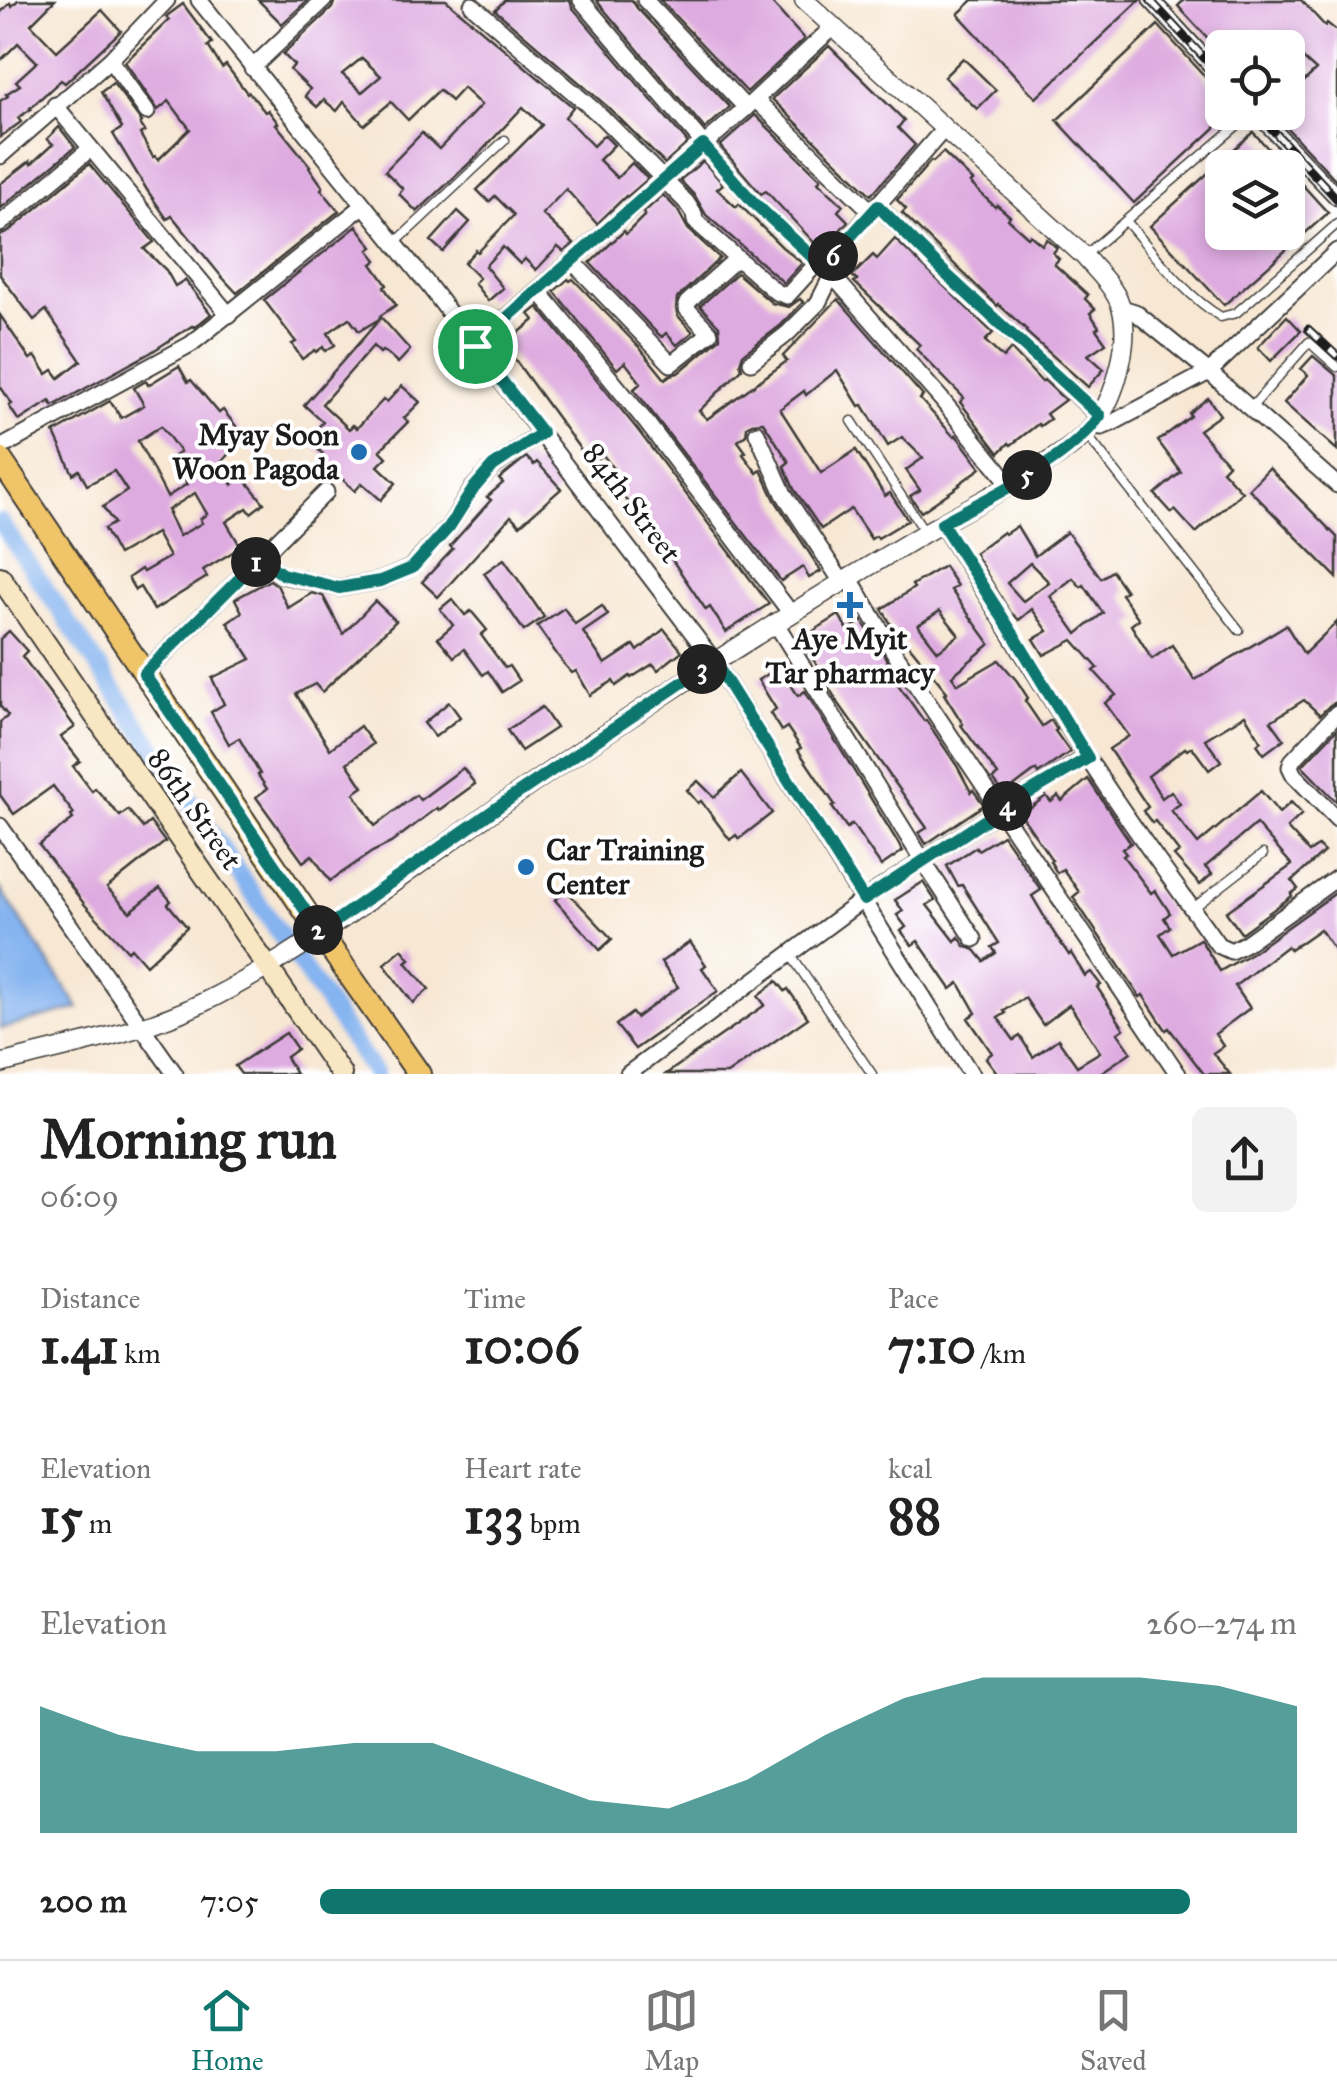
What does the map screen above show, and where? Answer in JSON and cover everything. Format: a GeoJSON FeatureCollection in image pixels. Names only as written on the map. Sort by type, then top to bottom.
{"type":"FeatureCollection","features":[{"type":"Feature","properties":{"kind":"main road"},"geometry":{"type":"LineString","coordinates":[[0,458],[318,934],[419,1074]]}},
{"type":"Feature","properties":{"kind":"main road","name":"86th Street"},"geometry":{"type":"LineString","coordinates":[[0,577],[341,1074]]}},
{"type":"Feature","properties":{"kind":"street"},"geometry":{"type":"LineString","coordinates":[[0,156],[110,60],[167,0]]}},
{"type":"Feature","properties":{"kind":"street","name":"84th Street"},"geometry":{"type":"LineString","coordinates":[[199,0],[475,346],[714,661],[972,1074]]}},
{"type":"Feature","properties":{"kind":"street"},"geometry":{"type":"LineString","coordinates":[[252,68],[324,0]]}},
{"type":"Feature","properties":{"kind":"street"},"geometry":{"type":"LineString","coordinates":[[581,0],[753,202],[824,268],[1011,484]]}},
{"type":"Feature","properties":{"kind":"street"},"geometry":{"type":"LineString","coordinates":[[645,0],[751,104],[948,276],[1093,426],[1112,423],[1209,372],[1337,251]]}},
{"type":"Feature","properties":{"kind":"street"},"geometry":{"type":"LineString","coordinates":[[0,1064],[142,1026],[200,1004],[268,966],[714,661],[1070,448],[1093,426],[1120,372],[1122,308],[1112,289],[1084,256],[804,0]]}},
{"type":"Feature","properties":{"kind":"street"},"geometry":{"type":"LineString","coordinates":[[1151,0],[1205,59]]}},
{"type":"Feature","properties":{"kind":"street"},"geometry":{"type":"LineString","coordinates":[[471,2],[602,117],[686,202],[695,221],[776,292],[787,296],[824,268],[944,129]]}},
{"type":"Feature","properties":{"kind":"street"},"geometry":{"type":"LineString","coordinates":[[475,346],[751,104],[832,26]]}},
{"type":"Feature","properties":{"kind":"street"},"geometry":{"type":"LineString","coordinates":[[110,60],[147,112]]}},
{"type":"Feature","properties":{"kind":"street"},"geometry":{"type":"LineString","coordinates":[[55,106],[229,315]]}},
{"type":"Feature","properties":{"kind":"street"},"geometry":{"type":"LineString","coordinates":[[1272,130],[1337,196]]}},
{"type":"Feature","properties":{"kind":"street"},"geometry":{"type":"LineString","coordinates":[[0,224],[90,149]]}},
{"type":"Feature","properties":{"kind":"street"},"geometry":{"type":"LineString","coordinates":[[0,448],[191,344],[363,206]]}},
{"type":"Feature","properties":{"kind":"street"},"geometry":{"type":"LineString","coordinates":[[572,261],[670,364],[710,334],[687,309],[687,303],[736,259]]}},
{"type":"Feature","properties":{"kind":"street"},"geometry":{"type":"LineString","coordinates":[[751,362],[818,303],[824,268]]}},
{"type":"Feature","properties":{"kind":"street"},"geometry":{"type":"LineString","coordinates":[[538,290],[646,422],[783,617],[922,861],[974,939]]}},
{"type":"Feature","properties":{"kind":"street"},"geometry":{"type":"LineString","coordinates":[[1122,308],[1135,312],[1209,372],[1337,486]]}},
{"type":"Feature","properties":{"kind":"street"},"geometry":{"type":"LineString","coordinates":[[260,558],[282,574],[339,588],[380,581],[412,568],[449,527],[493,466],[542,433]]}},
{"type":"Feature","properties":{"kind":"street"},"geometry":{"type":"LineString","coordinates":[[757,433],[784,494],[846,579],[1178,1074]]}},
{"type":"Feature","properties":{"kind":"street"},"geometry":{"type":"LineString","coordinates":[[144,674],[326,492]]}},
{"type":"Feature","properties":{"kind":"street"},"geometry":{"type":"LineString","coordinates":[[933,528],[1015,637],[1140,837],[1218,945],[1230,950],[1246,944],[1337,878]]}},
{"type":"Feature","properties":{"kind":"street"},"geometry":{"type":"LineString","coordinates":[[1337,713],[1290,767],[1337,818]]}},
{"type":"Feature","properties":{"kind":"street"},"geometry":{"type":"LineString","coordinates":[[628,1074],[864,900],[1088,758]]}},
{"type":"Feature","properties":{"kind":"street"},"geometry":{"type":"LineString","coordinates":[[0,826],[175,1074]]}},
{"type":"Feature","properties":{"kind":"lane"},"geometry":{"type":"LineString","coordinates":[[1084,256],[1233,130]]}},
{"type":"Feature","properties":{"kind":"lane"},"geometry":{"type":"LineString","coordinates":[[394,244],[505,140]]}},
{"type":"Feature","properties":{"kind":"lane"},"geometry":{"type":"LineString","coordinates":[[1126,221],[1184,286],[1221,317],[1236,313],[1337,224]]}},
{"type":"Feature","properties":{"kind":"lane"},"geometry":{"type":"LineString","coordinates":[[1250,409],[1308,342],[1337,367]]}},
{"type":"Feature","properties":{"kind":"lane"},"geometry":{"type":"LineString","coordinates":[[852,421],[933,528]]}},
{"type":"Feature","properties":{"kind":"lane"},"geometry":{"type":"LineString","coordinates":[[1093,426],[1240,630]]}},
{"type":"Feature","properties":{"kind":"lane"},"geometry":{"type":"LineString","coordinates":[[1192,909],[1263,854]]}},
{"type":"Feature","properties":{"kind":"lane"},"geometry":{"type":"LineString","coordinates":[[790,954],[872,1074]]}},
{"type":"Feature","properties":{"kind":"water"},"geometry":{"type":"Polygon","coordinates":[[[0,888],[79,1008],[0,1029],[0,888]]]}},
{"type":"Feature","properties":{"kind":"building"},"geometry":{"type":"Polygon","coordinates":[[[18,0],[55,0],[31,24],[57,51],[102,10],[121,31],[0,137],[0,101],[20,85],[16,81],[37,62],[18,43],[0,61],[0,13],[18,0]]]}},
{"type":"Feature","properties":{"kind":"building"},"geometry":{"type":"Polygon","coordinates":[[[258,0],[308,0],[282,24],[258,0]]]}},
{"type":"Feature","properties":{"kind":"building"},"geometry":{"type":"Polygon","coordinates":[[[335,0],[446,0],[573,107],[565,117],[593,146],[604,135],[614,145],[599,160],[617,178],[632,163],[648,179],[597,224],[566,189],[542,214],[574,244],[564,252],[558,247],[536,270],[525,259],[520,264],[503,247],[485,266],[503,288],[488,301],[474,283],[479,278],[464,263],[514,215],[495,196],[489,202],[477,190],[542,125],[523,107],[417,212],[399,194],[403,189],[385,171],[422,133],[439,149],[481,105],[463,88],[451,101],[439,90],[408,120],[391,102],[364,125],[344,102],[337,111],[324,100],[317,107],[305,96],[310,89],[290,70],[294,65],[283,54],[332,8],[335,0]],[[362,58],[342,74],[362,92],[381,76],[362,58]]]}},
{"type":"Feature","properties":{"kind":"building"},"geometry":{"type":"Polygon","coordinates":[[[505,0],[570,0],[688,143],[665,164],[610,109],[495,10],[505,0]]]}},
{"type":"Feature","properties":{"kind":"building"},"geometry":{"type":"Polygon","coordinates":[[[596,0],[632,0],[730,107],[705,129],[596,0]]]}},
{"type":"Feature","properties":{"kind":"building"},"geometry":{"type":"Polygon","coordinates":[[[660,0],[769,0],[804,39],[747,92],[660,0]]]}},
{"type":"Feature","properties":{"kind":"building"},"geometry":{"type":"Polygon","coordinates":[[[973,0],[1140,0],[1036,98],[958,14],[973,0]]]}},
{"type":"Feature","properties":{"kind":"building"},"geometry":{"type":"Polygon","coordinates":[[[1184,0],[1301,0],[1325,26],[1327,23],[1337,31],[1337,181],[1289,130],[1305,130],[1305,81],[1316,70],[1305,60],[1305,30],[1205,30],[1205,35],[1178,6],[1184,0]]]}},
{"type":"Feature","properties":{"kind":"building"},"geometry":{"type":"Polygon","coordinates":[[[183,4],[212,43],[208,46],[222,68],[226,65],[247,93],[265,112],[268,110],[339,211],[237,293],[172,216],[167,219],[147,190],[113,134],[122,128],[101,92],[113,83],[142,122],[145,131],[140,134],[158,160],[190,129],[169,101],[158,110],[125,62],[183,4]]]}},
{"type":"Feature","properties":{"kind":"building"},"geometry":{"type":"Polygon","coordinates":[[[1158,25],[1205,76],[1205,130],[1213,130],[1134,203],[1057,120],[1158,25]]]}},
{"type":"Feature","properties":{"kind":"building"},"geometry":{"type":"Polygon","coordinates":[[[829,46],[904,120],[898,128],[915,145],[871,195],[772,99],[829,46]]]}},
{"type":"Feature","properties":{"kind":"building"},"geometry":{"type":"Polygon","coordinates":[[[963,58],[996,90],[977,109],[944,77],[963,58]]]}},
{"type":"Feature","properties":{"kind":"building"},"geometry":{"type":"Polygon","coordinates":[[[755,115],[843,205],[838,211],[848,221],[822,251],[766,191],[761,194],[720,146],[755,115]]]}},
{"type":"Feature","properties":{"kind":"building"},"geometry":{"type":"Polygon","coordinates":[[[59,127],[75,147],[0,209],[0,184],[53,144],[47,139],[59,127]]]}},
{"type":"Feature","properties":{"kind":"building"},"geometry":{"type":"Polygon","coordinates":[[[1253,132],[1270,150],[1233,150],[1253,132]]]}},
{"type":"Feature","properties":{"kind":"building"},"geometry":{"type":"Polygon","coordinates":[[[943,152],[1028,237],[1042,245],[1047,239],[1057,248],[1053,253],[1059,259],[1054,264],[1088,295],[1085,299],[1095,309],[1090,313],[1099,327],[1096,329],[1106,343],[1088,355],[1104,369],[1088,387],[997,306],[902,213],[906,209],[897,200],[943,152]]]}},
{"type":"Feature","properties":{"kind":"building"},"geometry":{"type":"Polygon","coordinates":[[[703,161],[723,184],[717,189],[736,207],[739,204],[802,263],[784,283],[706,215],[680,180],[703,161]]]}},
{"type":"Feature","properties":{"kind":"building"},"geometry":{"type":"Polygon","coordinates":[[[89,164],[154,242],[144,249],[166,270],[175,286],[185,280],[211,314],[150,353],[53,406],[50,401],[19,421],[0,386],[0,315],[30,359],[35,356],[47,374],[53,370],[59,378],[81,361],[46,310],[34,320],[0,275],[0,235],[89,164]]]}},
{"type":"Feature","properties":{"kind":"building"},"geometry":{"type":"Polygon","coordinates":[[[1205,176],[1205,250],[1286,250],[1224,305],[1150,226],[1205,176]]]}},
{"type":"Feature","properties":{"kind":"building"},"geometry":{"type":"Polygon","coordinates":[[[1305,188],[1328,213],[1305,233],[1305,188]]]}},
{"type":"Feature","properties":{"kind":"building"},"geometry":{"type":"Polygon","coordinates":[[[663,195],[688,229],[720,258],[677,298],[678,316],[693,332],[677,345],[666,333],[662,337],[656,332],[590,263],[624,231],[626,234],[663,195]]]}},
{"type":"Feature","properties":{"kind":"building"},"geometry":{"type":"Polygon","coordinates":[[[458,211],[470,222],[443,252],[431,241],[458,211]]]}},
{"type":"Feature","properties":{"kind":"building"},"geometry":{"type":"Polygon","coordinates":[[[357,226],[373,247],[369,250],[377,260],[372,264],[396,305],[380,316],[410,350],[398,363],[373,346],[322,404],[349,429],[353,425],[357,428],[402,386],[420,402],[404,418],[408,422],[380,450],[387,457],[378,466],[396,483],[381,500],[362,483],[355,491],[321,459],[324,455],[307,439],[323,422],[304,405],[381,318],[359,331],[349,318],[328,333],[335,345],[325,351],[323,347],[315,350],[302,359],[292,344],[296,342],[264,300],[357,226]]]}},
{"type":"Feature","properties":{"kind":"building"},"geometry":{"type":"Polygon","coordinates":[[[895,239],[993,333],[985,341],[1003,358],[1011,349],[1065,400],[1046,414],[1050,419],[999,453],[960,402],[964,398],[916,349],[920,345],[854,282],[857,280],[852,276],[873,255],[877,259],[895,239]]]}},
{"type":"Feature","properties":{"kind":"building"},"geometry":{"type":"Polygon","coordinates":[[[737,273],[772,303],[789,307],[800,299],[803,302],[780,326],[743,354],[742,369],[699,411],[707,419],[787,361],[783,356],[838,299],[981,468],[921,512],[910,496],[920,490],[906,470],[923,458],[902,437],[888,446],[837,370],[806,395],[804,391],[780,409],[821,473],[856,450],[885,496],[890,493],[908,520],[871,539],[851,509],[821,529],[794,489],[784,466],[789,462],[767,428],[763,422],[752,423],[738,441],[757,473],[761,470],[775,500],[821,571],[809,578],[803,567],[781,581],[634,389],[641,383],[625,362],[617,369],[554,291],[573,279],[665,379],[720,338],[719,326],[700,306],[737,273]]]}},
{"type":"Feature","properties":{"kind":"building"},"geometry":{"type":"Polygon","coordinates":[[[538,307],[637,429],[769,604],[726,632],[710,607],[706,610],[654,533],[614,486],[622,480],[603,455],[591,464],[502,342],[534,320],[529,314],[538,307]]]}},
{"type":"Feature","properties":{"kind":"building"},"geometry":{"type":"Polygon","coordinates":[[[1287,316],[1301,331],[1271,361],[1258,347],[1287,316]]]}},
{"type":"Feature","properties":{"kind":"building"},"geometry":{"type":"Polygon","coordinates":[[[1313,356],[1337,376],[1337,450],[1284,403],[1308,375],[1301,369],[1313,356]]]}},
{"type":"Feature","properties":{"kind":"building"},"geometry":{"type":"Polygon","coordinates":[[[179,366],[188,382],[191,380],[219,413],[223,410],[244,436],[220,464],[232,485],[243,477],[264,503],[251,513],[247,508],[226,522],[241,547],[203,570],[207,577],[154,610],[140,587],[135,590],[128,578],[169,557],[156,533],[118,555],[104,529],[114,523],[103,507],[127,491],[114,471],[87,485],[79,470],[73,474],[54,433],[110,401],[121,418],[144,405],[134,388],[146,381],[148,385],[179,366]],[[161,426],[138,441],[167,497],[187,484],[173,457],[180,452],[161,426]],[[195,493],[168,510],[179,536],[202,523],[200,519],[207,514],[195,493]]]}},
{"type":"Feature","properties":{"kind":"building"},"geometry":{"type":"Polygon","coordinates":[[[1208,398],[1220,415],[1199,430],[1228,464],[1222,470],[1242,492],[1196,533],[1155,494],[1181,472],[1158,441],[1208,398]]]}},
{"type":"Feature","properties":{"kind":"building"},"geometry":{"type":"Polygon","coordinates":[[[526,457],[534,465],[537,462],[561,489],[520,525],[511,516],[438,597],[422,582],[491,500],[487,497],[503,483],[499,479],[526,457]]]}},
{"type":"Feature","properties":{"kind":"building"},"geometry":{"type":"Polygon","coordinates":[[[1269,468],[1337,537],[1337,578],[1249,489],[1269,468]]]}},
{"type":"Feature","properties":{"kind":"building"},"geometry":{"type":"Polygon","coordinates":[[[1017,526],[1035,556],[1067,532],[1101,578],[1112,571],[1126,591],[1121,594],[1139,619],[1131,625],[1152,659],[1172,645],[1195,680],[1286,625],[1304,654],[1337,622],[1337,702],[1320,715],[1304,700],[1271,721],[1284,739],[1264,754],[1245,715],[1205,739],[1221,761],[1209,770],[1192,747],[1185,748],[1148,776],[1162,798],[1171,791],[1180,804],[1171,810],[1198,844],[1261,791],[1279,813],[1291,802],[1302,814],[1287,828],[1309,852],[1318,846],[1324,852],[1292,881],[1298,889],[1292,896],[1241,933],[1226,912],[1292,865],[1256,824],[1205,867],[1212,874],[1200,885],[1174,856],[1179,852],[1143,811],[1148,807],[1109,749],[1129,736],[1105,703],[1116,695],[1073,640],[1044,655],[1034,639],[1048,631],[1032,609],[1019,620],[1010,612],[974,553],[1017,526]],[[1030,563],[1007,583],[1023,601],[1049,582],[1030,563]],[[1073,578],[1050,596],[1077,634],[1103,613],[1084,585],[1081,587],[1073,578]]]}},
{"type":"Feature","properties":{"kind":"building"},"geometry":{"type":"Polygon","coordinates":[[[504,559],[544,617],[524,631],[484,573],[504,559]]]}},
{"type":"Feature","properties":{"kind":"building"},"geometry":{"type":"Polygon","coordinates":[[[944,566],[957,586],[951,590],[990,644],[952,676],[958,684],[999,660],[1017,681],[1042,726],[1051,720],[1070,752],[1038,774],[1036,770],[1004,794],[993,779],[998,775],[961,725],[944,694],[947,692],[904,639],[901,641],[882,609],[914,588],[912,585],[944,566]],[[940,611],[918,625],[938,651],[959,635],[940,611]]]}},
{"type":"Feature","properties":{"kind":"building"},"geometry":{"type":"Polygon","coordinates":[[[270,580],[277,585],[288,608],[312,593],[323,596],[343,634],[375,601],[396,621],[322,692],[315,684],[296,694],[330,749],[360,726],[373,744],[347,763],[363,787],[354,793],[375,826],[416,795],[420,800],[463,768],[475,784],[330,881],[312,855],[303,862],[256,797],[267,789],[260,774],[239,738],[229,744],[211,712],[224,704],[212,678],[251,659],[227,622],[242,612],[235,599],[270,580]]]}},
{"type":"Feature","properties":{"kind":"building"},"geometry":{"type":"Polygon","coordinates":[[[452,599],[465,615],[471,611],[487,630],[481,635],[519,681],[502,692],[488,671],[483,675],[464,649],[454,657],[438,638],[453,625],[440,609],[452,599]]]}},
{"type":"Feature","properties":{"kind":"building"},"geometry":{"type":"Polygon","coordinates":[[[602,606],[608,615],[583,632],[605,664],[634,645],[638,651],[664,629],[682,651],[658,670],[653,664],[616,686],[613,681],[590,695],[576,671],[572,673],[563,663],[537,626],[564,608],[575,624],[602,606]]]}},
{"type":"Feature","properties":{"kind":"building"},"geometry":{"type":"Polygon","coordinates":[[[839,615],[848,630],[862,621],[900,680],[897,683],[926,720],[971,792],[984,805],[926,844],[919,833],[927,828],[799,640],[839,615]]]}},
{"type":"Feature","properties":{"kind":"building"},"geometry":{"type":"Polygon","coordinates":[[[9,631],[27,651],[22,656],[75,727],[61,737],[80,761],[73,766],[92,791],[95,788],[120,816],[128,810],[143,828],[150,822],[165,842],[107,888],[130,912],[160,888],[187,927],[146,965],[85,905],[39,845],[73,819],[74,814],[53,786],[14,814],[0,795],[0,722],[8,716],[0,706],[0,639],[9,631]]]}},
{"type":"Feature","properties":{"kind":"building"},"geometry":{"type":"Polygon","coordinates":[[[780,667],[798,696],[805,691],[903,851],[881,866],[852,824],[847,828],[832,807],[835,805],[787,727],[781,731],[770,713],[776,709],[758,680],[780,667]]]}},
{"type":"Feature","properties":{"kind":"building"},"geometry":{"type":"Polygon","coordinates":[[[449,702],[460,717],[435,737],[424,723],[449,702]]]}},
{"type":"Feature","properties":{"kind":"building"},"geometry":{"type":"Polygon","coordinates":[[[542,707],[556,728],[521,751],[507,730],[542,707]]]}},
{"type":"Feature","properties":{"kind":"building"},"geometry":{"type":"Polygon","coordinates":[[[1337,729],[1337,802],[1302,766],[1337,729]]]}},
{"type":"Feature","properties":{"kind":"building"},"geometry":{"type":"Polygon","coordinates":[[[741,773],[772,813],[739,839],[736,835],[730,840],[701,801],[698,803],[687,790],[698,781],[714,797],[741,773]]]}},
{"type":"Feature","properties":{"kind":"building"},"geometry":{"type":"Polygon","coordinates":[[[1088,779],[1131,843],[1122,849],[1126,854],[1123,856],[1151,893],[1155,890],[1170,913],[1164,918],[1170,927],[1160,934],[1173,954],[1200,939],[1220,971],[1337,892],[1337,954],[1320,929],[1290,950],[1287,946],[1235,986],[1250,1008],[1215,1034],[1223,1046],[1213,1053],[1230,1074],[1204,1074],[1169,1028],[1166,1030],[1073,897],[1079,892],[1063,869],[1057,873],[1021,815],[1046,796],[1051,802],[1058,796],[1062,801],[1088,779]]]}},
{"type":"Feature","properties":{"kind":"building"},"geometry":{"type":"Polygon","coordinates":[[[1003,835],[1041,890],[1032,896],[1054,933],[1085,976],[1091,972],[1101,985],[1097,987],[1124,1029],[1118,1033],[1131,1052],[1099,1074],[998,1074],[986,1058],[992,1053],[968,1018],[976,1013],[959,983],[951,989],[918,941],[912,945],[901,931],[906,927],[897,915],[903,911],[895,900],[923,882],[935,900],[927,905],[955,941],[959,937],[984,961],[996,953],[992,947],[999,943],[947,866],[976,847],[978,850],[1003,835]],[[1025,998],[998,1018],[1014,1040],[1020,1036],[1033,1057],[1058,1039],[1077,1066],[1100,1052],[1069,1005],[1043,1025],[1025,998]]]}},
{"type":"Feature","properties":{"kind":"building"},"geometry":{"type":"Polygon","coordinates":[[[566,890],[612,939],[600,950],[555,900],[566,890]]]}},
{"type":"Feature","properties":{"kind":"building"},"geometry":{"type":"Polygon","coordinates":[[[690,942],[718,991],[635,1049],[616,1025],[632,1013],[636,1018],[678,987],[661,962],[690,942]]]}},
{"type":"Feature","properties":{"kind":"building"},"geometry":{"type":"Polygon","coordinates":[[[402,949],[410,959],[406,962],[429,989],[413,1003],[384,964],[402,949]]]}},
{"type":"Feature","properties":{"kind":"building"},"geometry":{"type":"Polygon","coordinates":[[[777,981],[785,991],[788,989],[808,1018],[727,1074],[666,1074],[765,1005],[758,996],[777,981]]]}},
{"type":"Feature","properties":{"kind":"building"},"geometry":{"type":"Polygon","coordinates":[[[286,1033],[297,1049],[286,1057],[296,1074],[241,1074],[235,1066],[286,1033]]]}},
{"type":"Feature","properties":{"kind":"waterway"},"geometry":{"type":"LineString","coordinates":[[0,522],[375,1074]]}},
{"type":"Feature","properties":{"kind":"railway"},"geometry":{"type":"LineString","coordinates":[[1150,0],[1205,59]]}},
{"type":"Feature","properties":{"kind":"railway"},"geometry":{"type":"LineString","coordinates":[[1273,130],[1337,199]]}},
{"type":"Feature","properties":{"kind":"railway"},"geometry":{"type":"LineString","coordinates":[[1308,329],[1337,356]]}},
{"type":"Feature","properties":{"kind":"place","name":"Myay Soon Woon Pagoda"},"geometry":{"type":"Point","coordinates":[359,452]}},
{"type":"Feature","properties":{"kind":"place","name":"Aye Myit Tar pharmacy"},"geometry":{"type":"Point","coordinates":[850,605]}},
{"type":"Feature","properties":{"kind":"place","name":"Car Training Center"},"geometry":{"type":"Point","coordinates":[526,867]}},
{"type":"Feature","properties":{"kind":"route"},"geometry":{"type":"LineString","coordinates":[[703,145],[753,202],[823,267],[878,206],[1100,416],[1070,448],[942,523],[1088,758],[864,900],[714,661],[320,932],[144,674],[260,558],[282,574],[339,588],[380,581],[412,568],[449,527],[493,466],[542,433],[475,346],[703,145]]}}]}
